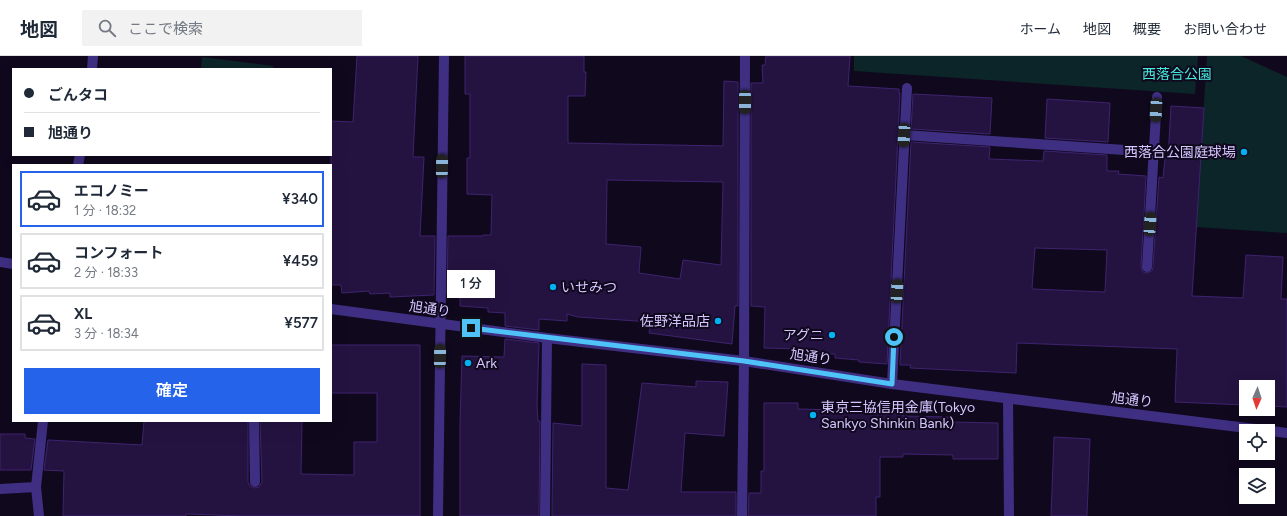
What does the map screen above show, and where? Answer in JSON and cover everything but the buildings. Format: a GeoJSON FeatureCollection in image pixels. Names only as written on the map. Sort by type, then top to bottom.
{"type":"FeatureCollection","features":[{"type":"Feature","properties":{"kind":"street"},"geometry":{"type":"LineString","coordinates":[[92,68],[93,56]]}},
{"type":"Feature","properties":{"kind":"street"},"geometry":{"type":"LineString","coordinates":[[438,516],[444,56]]}},
{"type":"Feature","properties":{"kind":"street"},"geometry":{"type":"LineString","coordinates":[[742,516],[745,56]]}},
{"type":"Feature","properties":{"kind":"street"},"geometry":{"type":"LineString","coordinates":[[892,384],[907,88]]}},
{"type":"Feature","properties":{"kind":"street"},"geometry":{"type":"LineString","coordinates":[[1147,267],[1157,97]]}},
{"type":"Feature","properties":{"kind":"street"},"geometry":{"type":"LineString","coordinates":[[904,135],[1154,152]]}},
{"type":"Feature","properties":{"kind":"street"},"geometry":{"type":"LineString","coordinates":[[0,262],[12,264]]}},
{"type":"Feature","properties":{"kind":"street","name":"旭通り"},"geometry":{"type":"LineString","coordinates":[[332,309],[547,338],[744,361],[892,384],[1287,433]]}},
{"type":"Feature","properties":{"kind":"street"},"geometry":{"type":"LineString","coordinates":[[545,516],[547,338]]}},
{"type":"Feature","properties":{"kind":"street"},"geometry":{"type":"LineString","coordinates":[[1008,399],[1009,516]]}},
{"type":"Feature","properties":{"kind":"street"},"geometry":{"type":"LineString","coordinates":[[39,516],[36,487],[44,422]]}},
{"type":"Feature","properties":{"kind":"street"},"geometry":{"type":"LineString","coordinates":[[254,422],[255,482]]}},
{"type":"Feature","properties":{"kind":"street"},"geometry":{"type":"LineString","coordinates":[[0,489],[36,487]]}},
{"type":"Feature","properties":{"kind":"green space","name":"西落合公園"},"geometry":{"type":"Polygon","coordinates":[[[854,56],[1198,56],[1195,94],[854,71],[854,56]]]}},
{"type":"Feature","properties":{"kind":"green space","name":"西落合公園庭球場"},"geometry":{"type":"Polygon","coordinates":[[[1207,56],[1241,56],[1287,77],[1287,233],[1196,227],[1207,56]]]}},
{"type":"Feature","properties":{"kind":"green space"},"geometry":{"type":"Polygon","coordinates":[[[202,57],[273,66],[273,68],[201,68],[202,57]]]}},
{"type":"Feature","properties":{"kind":"place","name":"西落合公園庭球場"},"geometry":{"type":"Point","coordinates":[1244,152]}},
{"type":"Feature","properties":{"kind":"place","name":"いせみつ"},"geometry":{"type":"Point","coordinates":[553,287]}},
{"type":"Feature","properties":{"kind":"place","name":"佐野洋品店"},"geometry":{"type":"Point","coordinates":[718,321]}},
{"type":"Feature","properties":{"kind":"place","name":"アグニ"},"geometry":{"type":"Point","coordinates":[832,335]}},
{"type":"Feature","properties":{"kind":"place","name":"Ark"},"geometry":{"type":"Point","coordinates":[468,363]}},
{"type":"Feature","properties":{"kind":"place","name":"東京三協信用金庫(Tokyo Sankyo Shinkin Bank)"},"geometry":{"type":"Point","coordinates":[813,415]}},
{"type":"Feature","properties":{"kind":"route"},"geometry":{"type":"LineString","coordinates":[[471,328],[744,361],[892,384],[894,337]]}}]}
